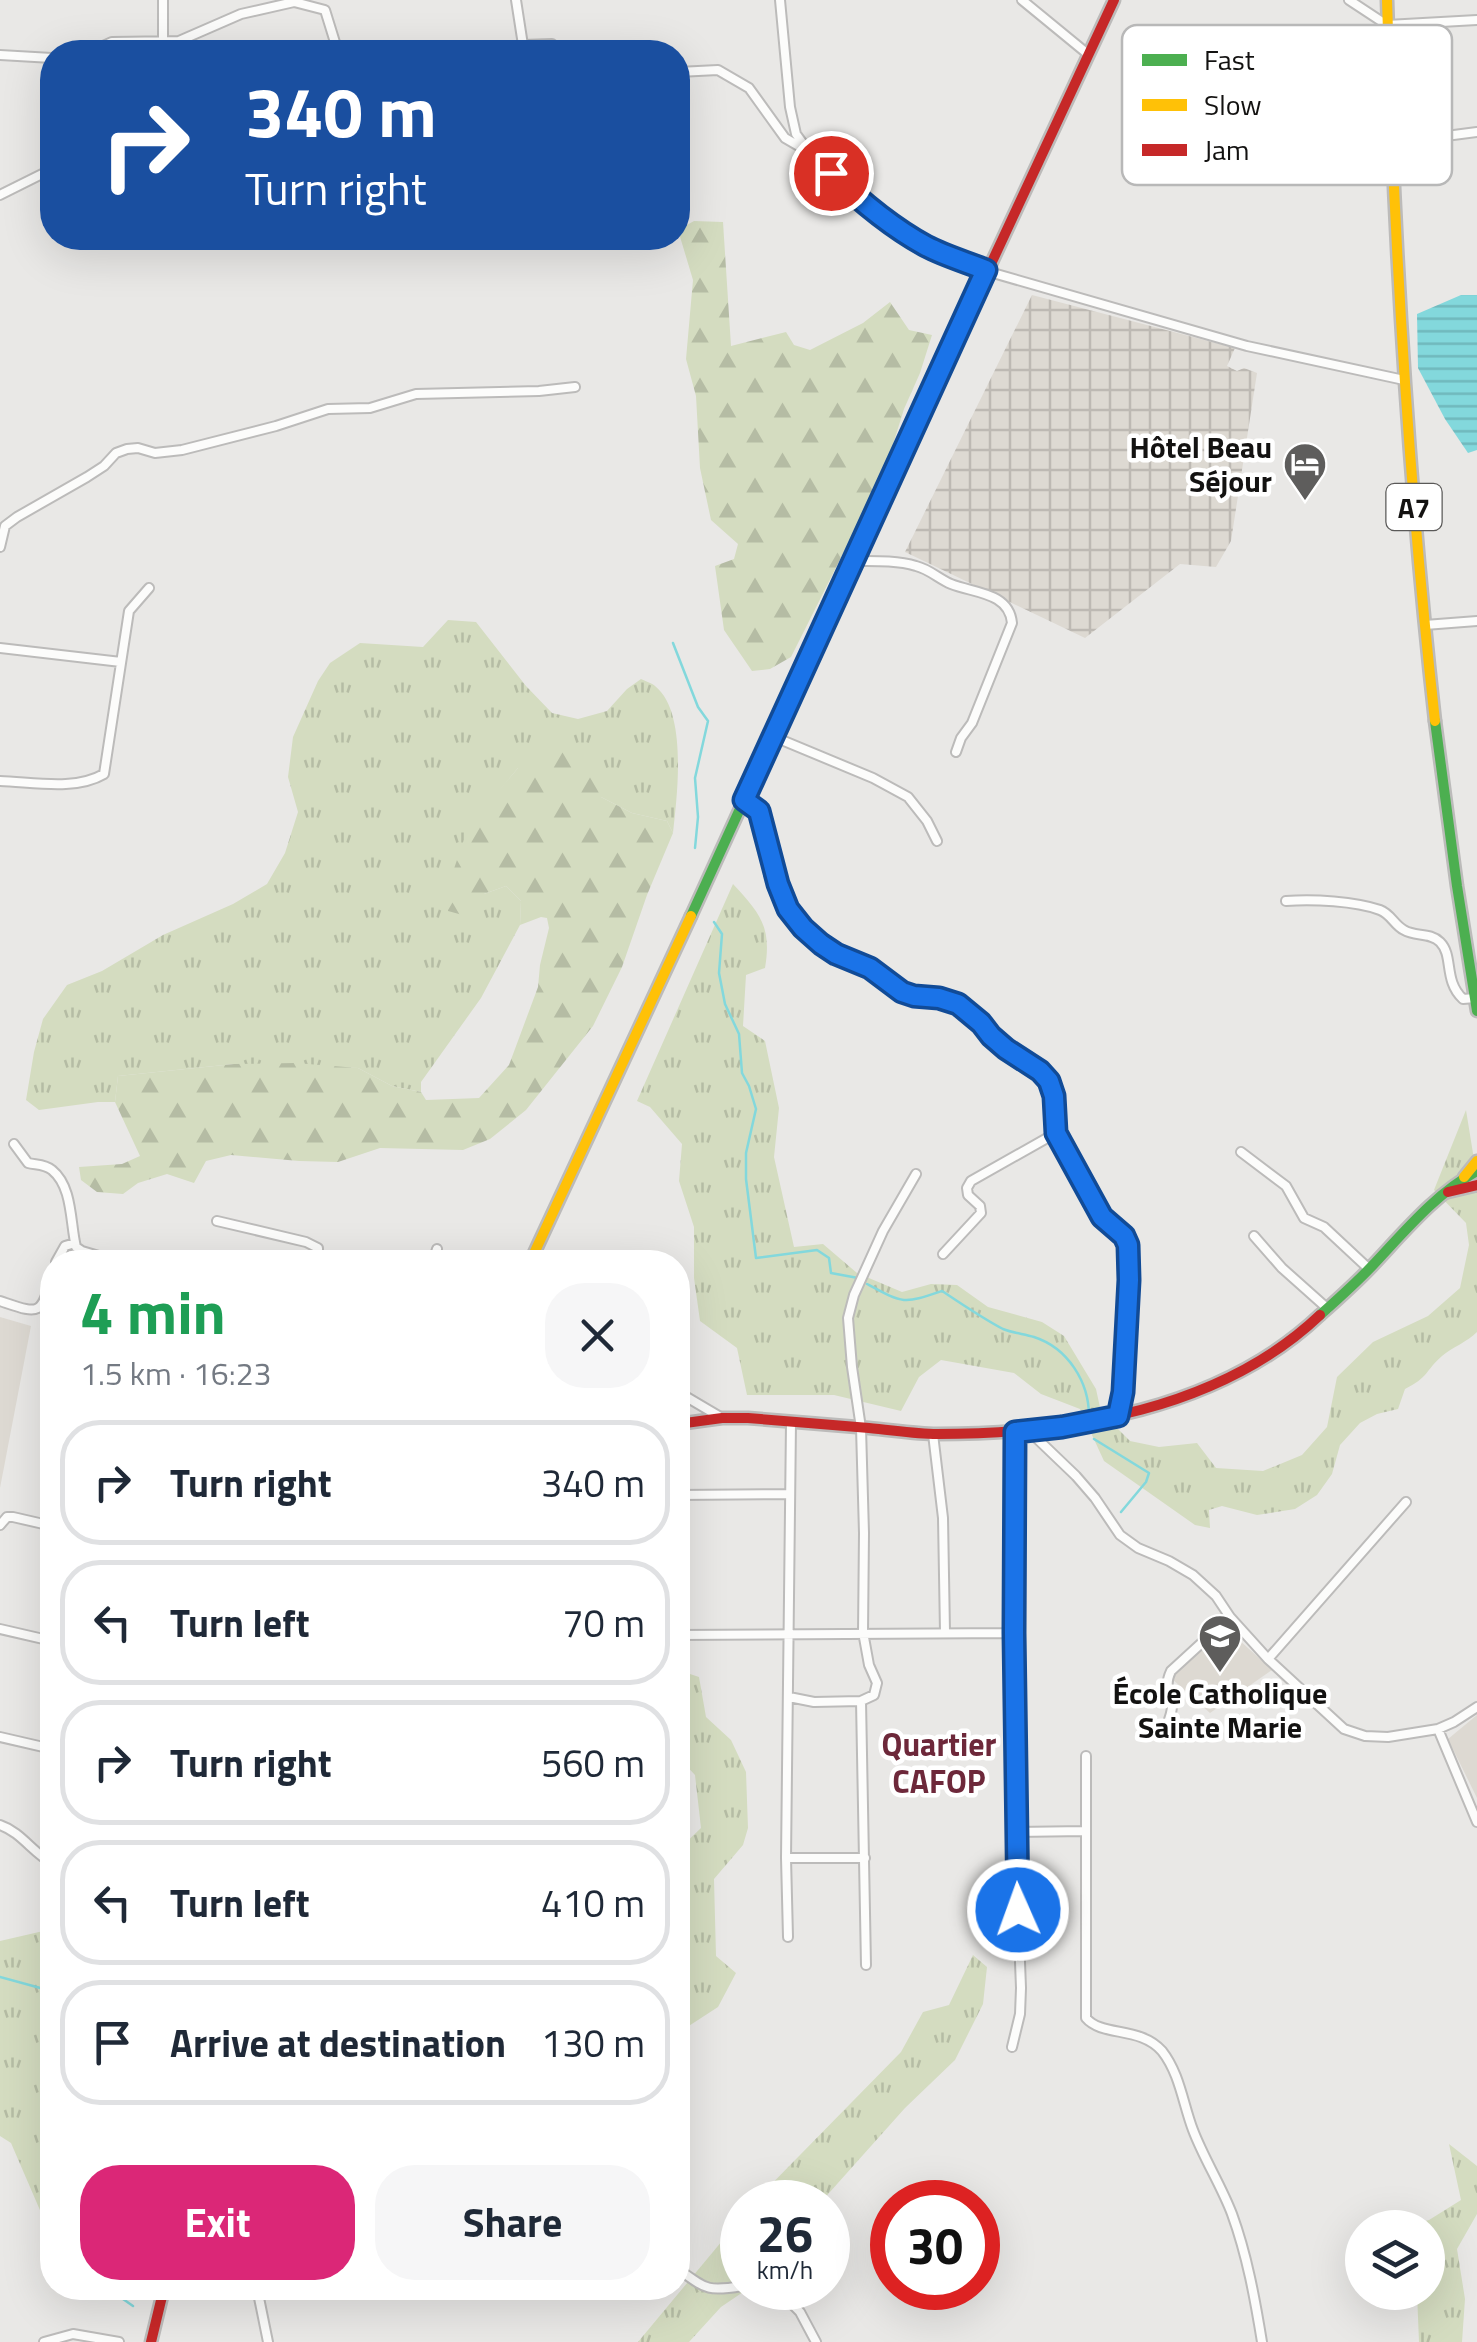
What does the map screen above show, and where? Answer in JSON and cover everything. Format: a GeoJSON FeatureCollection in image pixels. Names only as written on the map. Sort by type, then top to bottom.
{"type":"FeatureCollection","features":[{"type":"Feature","properties":{"kind":"main road"},"geometry":{"type":"LineString","coordinates":[[536,1250],[1114,0]]}},
{"type":"Feature","properties":{"kind":"main road","name":"A7"},"geometry":{"type":"LineString","coordinates":[[1387,0],[1388,25]]}},
{"type":"Feature","properties":{"kind":"main road","name":"A7"},"geometry":{"type":"LineString","coordinates":[[1394,185],[1404,380],[1425,626],[1439,754],[1477,1011]]}},
{"type":"Feature","properties":{"kind":"main road"},"geometry":{"type":"LineString","coordinates":[[1464,1178],[1477,1162]]}},
{"type":"Feature","properties":{"kind":"main road"},"geometry":{"type":"LineString","coordinates":[[1448,1192],[1453,1184],[1477,1171]]}},
{"type":"Feature","properties":{"kind":"main road"},"geometry":{"type":"LineString","coordinates":[[690,1422],[722,1418],[933,1434],[1015,1432],[1118,1416],[1233,1375],[1282,1347],[1328,1310],[1427,1207],[1448,1192],[1477,1185]]}},
{"type":"Feature","properties":{"kind":"main road"},"geometry":{"type":"LineString","coordinates":[[151,2342],[161,2300]]}},
{"type":"Feature","properties":{"kind":"street"},"geometry":{"type":"LineString","coordinates":[[162,40],[163,0]]}},
{"type":"Feature","properties":{"kind":"street"},"geometry":{"type":"LineString","coordinates":[[516,0],[523,40]]}},
{"type":"Feature","properties":{"kind":"street"},"geometry":{"type":"LineString","coordinates":[[780,0],[796,134],[853,194],[906,234],[986,270],[1247,346],[1404,380]]}},
{"type":"Feature","properties":{"kind":"street"},"geometry":{"type":"LineString","coordinates":[[1022,0],[1088,55]]}},
{"type":"Feature","properties":{"kind":"street"},"geometry":{"type":"LineString","coordinates":[[1349,0],[1388,25],[1477,20]]}},
{"type":"Feature","properties":{"kind":"street"},"geometry":{"type":"LineString","coordinates":[[183,40],[241,14],[294,2],[325,10],[334,40]]}},
{"type":"Feature","properties":{"kind":"street"},"geometry":{"type":"LineString","coordinates":[[0,54],[40,57]]}},
{"type":"Feature","properties":{"kind":"street"},"geometry":{"type":"LineString","coordinates":[[690,71],[718,70],[749,88],[785,138],[809,152]]}},
{"type":"Feature","properties":{"kind":"street"},"geometry":{"type":"LineString","coordinates":[[1452,135],[1477,132]]}},
{"type":"Feature","properties":{"kind":"street"},"geometry":{"type":"LineString","coordinates":[[0,195],[40,175]]}},
{"type":"Feature","properties":{"kind":"street"},"geometry":{"type":"LineString","coordinates":[[0,547],[6,526],[17,517],[127,449],[155,453],[182,450],[328,409],[370,408],[416,394],[575,387]]}},
{"type":"Feature","properties":{"kind":"street"},"geometry":{"type":"LineString","coordinates":[[853,561],[918,566],[952,585],[978,590],[1010,609],[1012,622],[972,723],[956,752]]}},
{"type":"Feature","properties":{"kind":"street"},"geometry":{"type":"LineString","coordinates":[[0,781],[76,784],[92,782],[104,774],[129,611],[149,588]]}},
{"type":"Feature","properties":{"kind":"street"},"geometry":{"type":"LineString","coordinates":[[1425,626],[1477,621]]}},
{"type":"Feature","properties":{"kind":"street"},"geometry":{"type":"LineString","coordinates":[[0,648],[121,662]]}},
{"type":"Feature","properties":{"kind":"street"},"geometry":{"type":"LineString","coordinates":[[772,736],[873,778],[908,797],[937,841]]}},
{"type":"Feature","properties":{"kind":"street"},"geometry":{"type":"LineString","coordinates":[[744,800],[759,811],[778,884],[788,909],[803,928],[836,954],[870,968],[902,992],[958,1004],[1006,1049],[1049,1081],[1056,1133],[1102,1217],[1124,1236],[1128,1245],[1123,1392],[1118,1416]]}},
{"type":"Feature","properties":{"kind":"street"},"geometry":{"type":"LineString","coordinates":[[1286,901],[1326,901],[1380,910],[1409,933],[1433,937],[1443,944],[1450,983],[1456,992],[1463,999],[1475,998]]}},
{"type":"Feature","properties":{"kind":"street"},"geometry":{"type":"LineString","coordinates":[[942,1254],[980,1213],[980,1206],[968,1195],[971,1182],[1056,1133]]}},
{"type":"Feature","properties":{"kind":"street"},"geometry":{"type":"LineString","coordinates":[[14,1144],[28,1163],[49,1167],[58,1177],[68,1198],[75,1243],[81,1250]]}},
{"type":"Feature","properties":{"kind":"street"},"geometry":{"type":"LineString","coordinates":[[1241,1152],[1286,1186],[1304,1218],[1324,1228],[1369,1268]]}},
{"type":"Feature","properties":{"kind":"street"},"geometry":{"type":"LineString","coordinates":[[789,1697],[814,1702],[861,1701],[874,1695],[877,1683],[863,1632],[861,1428],[848,1318],[854,1295],[916,1174]]}},
{"type":"Feature","properties":{"kind":"street"},"geometry":{"type":"LineString","coordinates":[[217,1221],[306,1242],[318,1250]]}},
{"type":"Feature","properties":{"kind":"street"},"geometry":{"type":"LineString","coordinates":[[1254,1236],[1328,1310]]}},
{"type":"Feature","properties":{"kind":"street"},"geometry":{"type":"LineString","coordinates":[[64,1250],[75,1243]]}},
{"type":"Feature","properties":{"kind":"street"},"geometry":{"type":"LineString","coordinates":[[0,1301],[27,1310],[40,1308]]}},
{"type":"Feature","properties":{"kind":"street"},"geometry":{"type":"LineString","coordinates":[[690,1399],[722,1418]]}},
{"type":"Feature","properties":{"kind":"street"},"geometry":{"type":"LineString","coordinates":[[788,1936],[792,1423]]}},
{"type":"Feature","properties":{"kind":"street"},"geometry":{"type":"LineString","coordinates":[[1028,1430],[1076,1476],[1120,1535],[1138,1548],[1170,1561],[1216,1596],[1268,1658],[1344,1730],[1365,1736],[1388,1736],[1438,1729],[1477,1707]]}},
{"type":"Feature","properties":{"kind":"street"},"geometry":{"type":"LineString","coordinates":[[1012,2046],[1021,1988],[1015,1832],[1015,1432]]}},
{"type":"Feature","properties":{"kind":"street"},"geometry":{"type":"LineString","coordinates":[[933,1434],[944,1518],[945,1632]]}},
{"type":"Feature","properties":{"kind":"street"},"geometry":{"type":"LineString","coordinates":[[690,1495],[790,1494]]}},
{"type":"Feature","properties":{"kind":"street"},"geometry":{"type":"LineString","coordinates":[[1268,1658],[1406,1502]]}},
{"type":"Feature","properties":{"kind":"street"},"geometry":{"type":"LineString","coordinates":[[0,1526],[8,1517],[40,1523]]}},
{"type":"Feature","properties":{"kind":"street"},"geometry":{"type":"LineString","coordinates":[[1164,1732],[1172,1712],[1167,1679],[1171,1671],[1230,1617]]}},
{"type":"Feature","properties":{"kind":"street"},"geometry":{"type":"LineString","coordinates":[[0,1629],[40,1638]]}},
{"type":"Feature","properties":{"kind":"street"},"geometry":{"type":"LineString","coordinates":[[690,1635],[1014,1633]]}},
{"type":"Feature","properties":{"kind":"street"},"geometry":{"type":"LineString","coordinates":[[861,1701],[866,1965]]}},
{"type":"Feature","properties":{"kind":"street"},"geometry":{"type":"LineString","coordinates":[[1438,1729],[1477,1822]]}},
{"type":"Feature","properties":{"kind":"street"},"geometry":{"type":"LineString","coordinates":[[0,1737],[40,1746]]}},
{"type":"Feature","properties":{"kind":"street"},"geometry":{"type":"LineString","coordinates":[[1086,1756],[1086,2018],[1091,2024],[1148,2040],[1170,2064],[1193,2130],[1231,2210],[1244,2251],[1262,2342]]}},
{"type":"Feature","properties":{"kind":"street"},"geometry":{"type":"LineString","coordinates":[[0,1825],[16,1832],[40,1855]]}},
{"type":"Feature","properties":{"kind":"street"},"geometry":{"type":"LineString","coordinates":[[1015,1832],[1085,1831]]}},
{"type":"Feature","properties":{"kind":"street"},"geometry":{"type":"LineString","coordinates":[[786,1858],[865,1858]]}},
{"type":"Feature","properties":{"kind":"street"},"geometry":{"type":"LineString","coordinates":[[690,2278],[704,2288],[720,2290]]}},
{"type":"Feature","properties":{"kind":"street"},"geometry":{"type":"LineString","coordinates":[[259,2300],[268,2342]]}},
{"type":"Feature","properties":{"kind":"street"},"geometry":{"type":"LineString","coordinates":[[798,2310],[816,2342]]}},
{"type":"Feature","properties":{"kind":"street"},"geometry":{"type":"LineString","coordinates":[[44,2342],[73,2334],[120,2342]]}},
{"type":"Feature","properties":{"kind":"shaded area"},"geometry":{"type":"Polygon","coordinates":[[[1032,295],[1235,348],[1227,366],[1257,373],[1231,541],[1216,567],[1180,564],[1085,638],[905,552],[1032,295]]]}},
{"type":"Feature","properties":{"kind":"shaded area"},"geometry":{"type":"Polygon","coordinates":[[[0,1317],[31,1326],[0,1488],[0,1317]]]}},
{"type":"Feature","properties":{"kind":"shaded area","name":"École Catholique Sainte Marie"},"geometry":{"type":"Polygon","coordinates":[[[1225,1627],[1272,1670],[1210,1713],[1171,1678],[1225,1627]]]}},
{"type":"Feature","properties":{"kind":"shaded area"},"geometry":{"type":"Polygon","coordinates":[[[1477,1715],[1477,1798],[1448,1739],[1477,1715]]]}},
{"type":"Feature","properties":{"kind":"green space"},"geometry":{"type":"Polygon","coordinates":[[[723,222],[731,346],[786,332],[794,345],[810,350],[863,323],[890,302],[909,330],[932,335],[885,470],[791,657],[770,669],[752,671],[724,630],[715,566],[734,559],[738,544],[711,520],[700,468],[696,396],[686,359],[693,280],[684,250],[690,250],[690,223],[723,222]]]}},
{"type":"Feature","properties":{"kind":"green space"},"geometry":{"type":"Polygon","coordinates":[[[448,620],[476,622],[552,713],[578,719],[607,711],[641,679],[654,685],[665,698],[676,734],[678,777],[673,833],[667,821],[632,813],[601,797],[518,768],[499,791],[484,894],[506,886],[521,901],[520,925],[481,998],[421,1082],[421,1092],[392,1086],[358,1068],[234,1064],[118,1076],[115,1102],[39,1110],[26,1100],[43,1019],[67,985],[102,971],[163,935],[267,884],[285,853],[298,812],[288,777],[293,737],[330,663],[360,643],[423,647],[448,620]]]}},
{"type":"Feature","properties":{"kind":"green space"},"geometry":{"type":"Polygon","coordinates":[[[565,750],[595,770],[601,797],[632,813],[667,821],[673,833],[622,967],[593,1026],[526,1110],[490,1139],[463,1150],[380,1148],[338,1162],[231,1155],[206,1161],[194,1183],[167,1174],[138,1183],[123,1194],[97,1192],[81,1180],[79,1167],[122,1164],[140,1156],[115,1102],[118,1076],[234,1064],[295,1063],[358,1068],[392,1086],[421,1092],[426,1100],[479,1098],[509,1065],[538,987],[549,928],[547,918],[541,917],[520,925],[521,901],[506,886],[484,894],[470,917],[448,911],[446,892],[469,825],[518,768],[565,750]]]}},
{"type":"Feature","properties":{"kind":"green space"},"geometry":{"type":"Polygon","coordinates":[[[733,884],[762,921],[767,942],[765,968],[746,975],[743,1026],[765,1041],[779,1108],[774,1157],[794,1247],[823,1244],[857,1273],[902,1292],[931,1284],[957,1285],[988,1307],[1042,1322],[1064,1336],[1096,1389],[1101,1412],[1130,1441],[1159,1447],[1197,1443],[1216,1468],[1263,1471],[1302,1455],[1327,1427],[1337,1377],[1373,1342],[1428,1316],[1460,1288],[1469,1245],[1466,1223],[1434,1190],[1466,1110],[1477,1178],[1477,1332],[1405,1389],[1398,1409],[1360,1423],[1340,1445],[1332,1474],[1317,1495],[1295,1509],[1257,1515],[1222,1506],[1209,1510],[1210,1528],[1195,1525],[1104,1461],[1080,1409],[1041,1394],[1014,1373],[941,1360],[919,1377],[901,1411],[834,1395],[747,1395],[737,1348],[700,1321],[694,1278],[694,1227],[679,1181],[682,1144],[650,1107],[637,1101],[733,884]]]}},
{"type":"Feature","properties":{"kind":"green space"},"geometry":{"type":"Polygon","coordinates":[[[690,1674],[699,1677],[706,1717],[731,1740],[746,1772],[748,1828],[743,1845],[714,1879],[716,1956],[736,1973],[718,2007],[690,2025],[690,1839],[701,1828],[695,1775],[690,1770],[690,1674]]]}},
{"type":"Feature","properties":{"kind":"green space"},"geometry":{"type":"Polygon","coordinates":[[[40,1932],[40,2210],[11,2143],[0,2136],[0,1941],[40,1932]]]}},
{"type":"Feature","properties":{"kind":"green space"},"geometry":{"type":"Polygon","coordinates":[[[973,1955],[987,1967],[983,2004],[955,2060],[905,2108],[841,2180],[776,2180],[901,2052],[923,2012],[949,2005],[973,1955]]]}},
{"type":"Feature","properties":{"kind":"green space"},"geometry":{"type":"Polygon","coordinates":[[[1449,2144],[1477,2166],[1477,2214],[1457,2249],[1465,2299],[1462,2342],[1419,2342],[1418,2310],[1445,2310],[1445,2210],[1461,2200],[1449,2144]]]}},
{"type":"Feature","properties":{"kind":"green space"},"geometry":{"type":"Polygon","coordinates":[[[720,2243],[720,2308],[689,2342],[638,2342],[673,2300],[690,2300],[690,2280],[720,2243]]]}},
{"type":"Feature","properties":{"kind":"water"},"geometry":{"type":"Polygon","coordinates":[[[1461,295],[1477,295],[1477,450],[1468,453],[1418,368],[1417,314],[1461,295]]]}},
{"type":"Feature","properties":{"kind":"waterway"},"geometry":{"type":"LineString","coordinates":[[673,643],[698,707],[708,721],[695,778],[695,848]]}},
{"type":"Feature","properties":{"kind":"waterway"},"geometry":{"type":"LineString","coordinates":[[714,922],[722,934],[719,973],[725,1004],[739,1034],[742,1073],[756,1109],[746,1153],[756,1258],[817,1250],[829,1258],[831,1273],[858,1278]]}},
{"type":"Feature","properties":{"kind":"waterway"},"geometry":{"type":"LineString","coordinates":[[867,1284],[904,1300],[942,1291],[1003,1329],[1046,1342],[1066,1358],[1081,1379],[1089,1416]]}},
{"type":"Feature","properties":{"kind":"waterway"},"geometry":{"type":"LineString","coordinates":[[1094,1439],[1149,1473],[1121,1512]]}},
{"type":"Feature","properties":{"kind":"waterway"},"geometry":{"type":"LineString","coordinates":[[0,1977],[40,1988]]}},
{"type":"Feature","properties":{"kind":"waterway"},"geometry":{"type":"LineString","coordinates":[[124,2300],[133,2306]]}},
{"type":"Feature","properties":{"kind":"traffic: fast"},"geometry":{"type":"LineString","coordinates":[[691,916],[894,472]]}},
{"type":"Feature","properties":{"kind":"traffic: fast"},"geometry":{"type":"LineString","coordinates":[[1435,721],[1477,1011]]}},
{"type":"Feature","properties":{"kind":"traffic: fast"},"geometry":{"type":"LineString","coordinates":[[1320,1315],[1434,1202],[1477,1171]]}},
{"type":"Feature","properties":{"kind":"traffic: slow"},"geometry":{"type":"LineString","coordinates":[[1387,0],[1388,25]]}},
{"type":"Feature","properties":{"kind":"traffic: slow"},"geometry":{"type":"LineString","coordinates":[[1394,185],[1417,541],[1435,721]]}},
{"type":"Feature","properties":{"kind":"traffic: slow"},"geometry":{"type":"LineString","coordinates":[[536,1250],[691,916]]}},
{"type":"Feature","properties":{"kind":"traffic: slow"},"geometry":{"type":"LineString","coordinates":[[1464,1177],[1477,1161]]}},
{"type":"Feature","properties":{"kind":"traffic: jam"},"geometry":{"type":"LineString","coordinates":[[894,472],[1114,0]]}},
{"type":"Feature","properties":{"kind":"traffic: jam"},"geometry":{"type":"LineString","coordinates":[[1448,1192],[1477,1185]]}},
{"type":"Feature","properties":{"kind":"traffic: jam"},"geometry":{"type":"LineString","coordinates":[[690,1422],[748,1418],[937,1434],[1039,1429],[1091,1421],[1190,1394],[1237,1373],[1281,1347],[1320,1315]]}},
{"type":"Feature","properties":{"kind":"traffic: jam"},"geometry":{"type":"LineString","coordinates":[[151,2342],[161,2300]]}},
{"type":"Feature","properties":{"kind":"place","name":"Hôtel Beau Séjour"},"geometry":{"type":"Point","coordinates":[1305,502]}},
{"type":"Feature","properties":{"kind":"place","name":"École Catholique Sainte Marie"},"geometry":{"type":"Point","coordinates":[1220,1674]}},
{"type":"Feature","properties":{"kind":"district","name":"Quartier CAFOP"},"geometry":{"type":"Point","coordinates":[939,1762]}},
{"type":"Feature","properties":{"kind":"route"},"geometry":{"type":"LineString","coordinates":[[831,173],[906,234],[986,270],[744,800],[759,811],[778,884],[788,909],[803,928],[836,954],[870,968],[902,992],[958,1004],[1006,1049],[1049,1081],[1056,1133],[1102,1217],[1124,1236],[1128,1245],[1123,1392],[1118,1416],[1015,1432],[1018,1910]]}}]}
